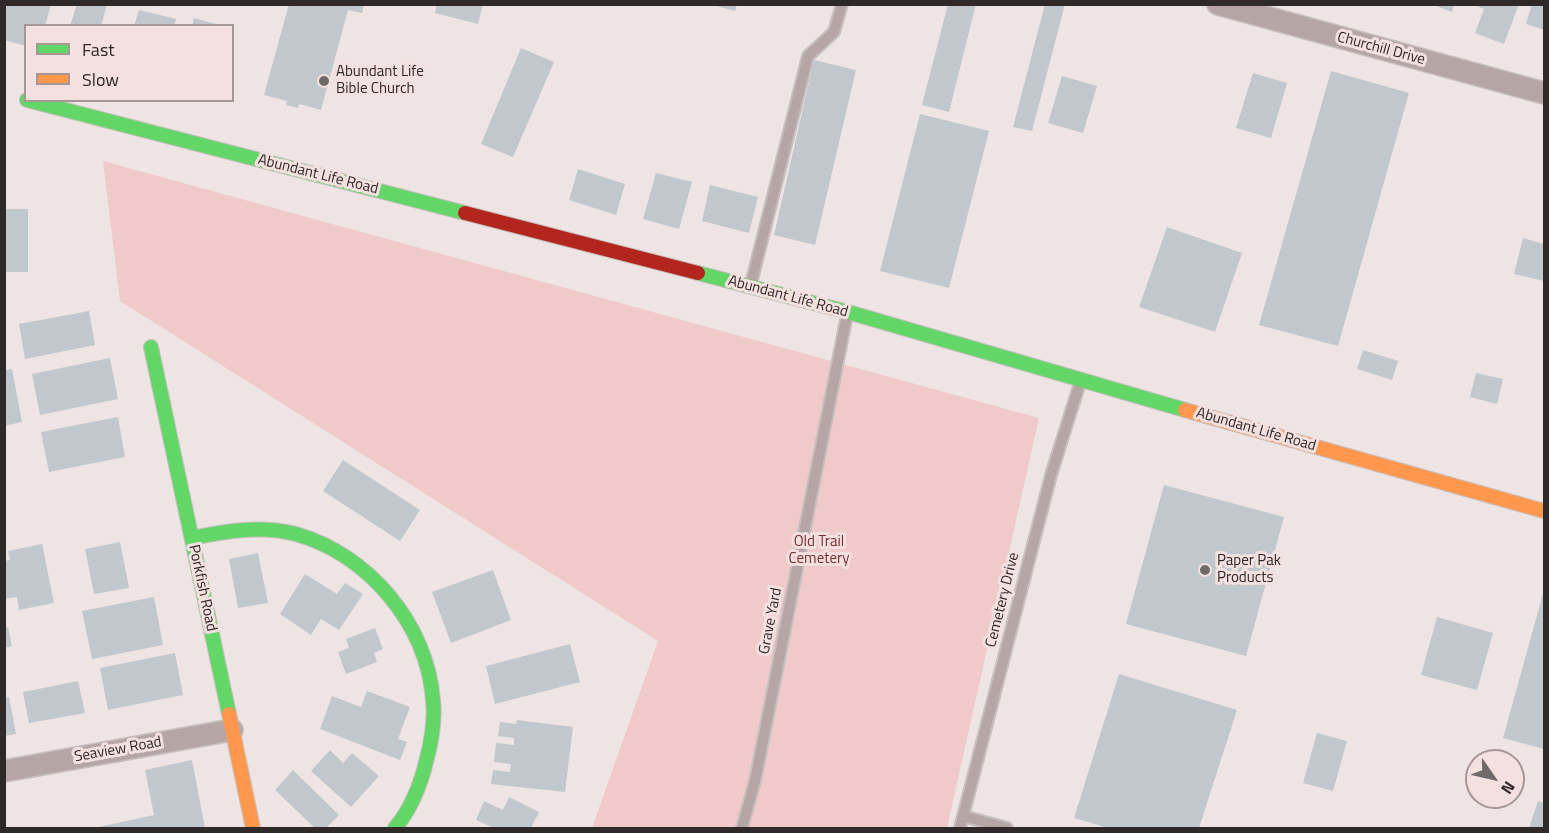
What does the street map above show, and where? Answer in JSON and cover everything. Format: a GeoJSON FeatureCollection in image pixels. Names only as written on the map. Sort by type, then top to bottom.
{"type":"FeatureCollection","features":[{"type":"Feature","properties":{"kind":"street","name":"Churchill Drive"},"geometry":{"type":"LineString","coordinates":[[1218,4],[1545,93]]}},
{"type":"Feature","properties":{"kind":"street","name":"Abundant Life Road"},"geometry":{"type":"LineString","coordinates":[[35,102],[848,312],[1080,381],[1545,512]]}},
{"type":"Feature","properties":{"kind":"street","name":"Porkfish Road"},"geometry":{"type":"LineString","coordinates":[[151,347],[253,828]]}},
{"type":"Feature","properties":{"kind":"street"},"geometry":{"type":"LineString","coordinates":[[192,538],[230,530],[268,530],[306,538],[342,553],[373,576],[399,605],[422,648],[430,675],[435,714],[431,753],[419,790],[395,828]]}},
{"type":"Feature","properties":{"kind":"street","name":"Seaview Road"},"geometry":{"type":"LineString","coordinates":[[4,771],[232,730]]}},
{"type":"Feature","properties":{"kind":"lane"},"geometry":{"type":"LineString","coordinates":[[750,287],[808,56],[834,32],[842,4]]}},
{"type":"Feature","properties":{"kind":"lane","name":"Grave Yard"},"geometry":{"type":"LineString","coordinates":[[742,828],[757,770],[848,312]]}},
{"type":"Feature","properties":{"kind":"lane","name":"Cemetery Drive"},"geometry":{"type":"LineString","coordinates":[[960,828],[1051,475],[1080,381]]}},
{"type":"Feature","properties":{"kind":"lane"},"geometry":{"type":"LineString","coordinates":[[963,816],[1007,828]]}},
{"type":"Feature","properties":{"kind":"green space","name":"Old Trail Cemetery"},"geometry":{"type":"Polygon","coordinates":[[[103,161],[1039,418],[947,828],[592,828],[658,641],[120,301],[103,161]]]}},
{"type":"Feature","properties":{"kind":"building"},"geometry":{"type":"Polygon","coordinates":[[[4,4],[51,4],[46,24],[24,24],[24,45],[4,40],[4,4]]]}},
{"type":"Feature","properties":{"kind":"building"},"geometry":{"type":"Polygon","coordinates":[[[77,4],[107,4],[102,24],[71,24],[77,4]]]}},
{"type":"Feature","properties":{"kind":"building"},"geometry":{"type":"Polygon","coordinates":[[[289,4],[364,4],[362,13],[348,10],[321,110],[299,104],[298,108],[286,105],[287,101],[264,95],[289,4]]]}},
{"type":"Feature","properties":{"kind":"building"},"geometry":{"type":"Polygon","coordinates":[[[437,4],[483,4],[478,24],[435,13],[437,4]]]}},
{"type":"Feature","properties":{"kind":"building"},"geometry":{"type":"Polygon","coordinates":[[[709,4],[737,4],[735,11],[709,4]]]}},
{"type":"Feature","properties":{"kind":"building"},"geometry":{"type":"Polygon","coordinates":[[[948,4],[976,4],[949,112],[922,105],[948,4]]]}},
{"type":"Feature","properties":{"kind":"building"},"geometry":{"type":"Polygon","coordinates":[[[1045,4],[1065,4],[1032,131],[1013,127],[1045,4]]]}},
{"type":"Feature","properties":{"kind":"building"},"geometry":{"type":"Polygon","coordinates":[[[1431,4],[1454,4],[1452,12],[1431,4]]]}},
{"type":"Feature","properties":{"kind":"building"},"geometry":{"type":"Polygon","coordinates":[[[1472,4],[1519,4],[1504,44],[1475,33],[1484,9],[1472,4]]]}},
{"type":"Feature","properties":{"kind":"building"},"geometry":{"type":"Polygon","coordinates":[[[1532,4],[1544,4],[1544,30],[1526,24],[1532,4]]]}},
{"type":"Feature","properties":{"kind":"building"},"geometry":{"type":"Polygon","coordinates":[[[139,10],[176,19],[175,24],[135,24],[139,10]]]}},
{"type":"Feature","properties":{"kind":"building"},"geometry":{"type":"Polygon","coordinates":[[[194,18],[215,24],[192,24],[194,18]]]}},
{"type":"Feature","properties":{"kind":"building"},"geometry":{"type":"Polygon","coordinates":[[[521,48],[554,62],[513,157],[481,144],[521,48]]]}},
{"type":"Feature","properties":{"kind":"building"},"geometry":{"type":"Polygon","coordinates":[[[814,60],[856,70],[815,245],[774,235],[814,60]]]}},
{"type":"Feature","properties":{"kind":"building"},"geometry":{"type":"Polygon","coordinates":[[[1331,71],[1409,93],[1338,346],[1259,325],[1331,71]]]}},
{"type":"Feature","properties":{"kind":"building"},"geometry":{"type":"Polygon","coordinates":[[[1253,73],[1287,83],[1271,138],[1236,128],[1253,73]]]}},
{"type":"Feature","properties":{"kind":"building"},"geometry":{"type":"Polygon","coordinates":[[[1062,76],[1097,86],[1083,133],[1048,123],[1062,76]]]}},
{"type":"Feature","properties":{"kind":"building"},"geometry":{"type":"Polygon","coordinates":[[[920,114],[989,131],[949,288],[880,271],[920,114]]]}},
{"type":"Feature","properties":{"kind":"building"},"geometry":{"type":"Polygon","coordinates":[[[578,169],[625,184],[616,215],[569,200],[578,169]]]}},
{"type":"Feature","properties":{"kind":"building"},"geometry":{"type":"Polygon","coordinates":[[[656,173],[692,182],[679,229],[643,219],[656,173]]]}},
{"type":"Feature","properties":{"kind":"building"},"geometry":{"type":"Polygon","coordinates":[[[710,185],[758,197],[749,233],[702,221],[710,185]]]}},
{"type":"Feature","properties":{"kind":"building"},"geometry":{"type":"Polygon","coordinates":[[[4,209],[28,209],[28,272],[4,272],[4,209]]]}},
{"type":"Feature","properties":{"kind":"building"},"geometry":{"type":"Polygon","coordinates":[[[1167,227],[1242,253],[1215,332],[1139,307],[1167,227]]]}},
{"type":"Feature","properties":{"kind":"building"},"geometry":{"type":"Polygon","coordinates":[[[1523,238],[1544,244],[1544,281],[1514,274],[1523,238]]]}},
{"type":"Feature","properties":{"kind":"building"},"geometry":{"type":"Polygon","coordinates":[[[89,311],[95,345],[25,359],[19,324],[89,311]]]}},
{"type":"Feature","properties":{"kind":"building"},"geometry":{"type":"Polygon","coordinates":[[[1363,350],[1398,361],[1392,380],[1357,369],[1363,350]]]}},
{"type":"Feature","properties":{"kind":"building"},"geometry":{"type":"Polygon","coordinates":[[[110,358],[118,399],[40,415],[32,374],[110,358]]]}},
{"type":"Feature","properties":{"kind":"building"},"geometry":{"type":"Polygon","coordinates":[[[12,369],[22,422],[4,426],[4,370],[12,369]]]}},
{"type":"Feature","properties":{"kind":"building"},"geometry":{"type":"Polygon","coordinates":[[[1476,373],[1503,379],[1497,404],[1470,397],[1476,373]]]}},
{"type":"Feature","properties":{"kind":"building"},"geometry":{"type":"Polygon","coordinates":[[[118,417],[125,457],[49,472],[41,432],[118,417]]]}},
{"type":"Feature","properties":{"kind":"building"},"geometry":{"type":"Polygon","coordinates":[[[343,460],[420,510],[400,541],[323,491],[343,460]]]}},
{"type":"Feature","properties":{"kind":"building","name":"Paper Pak Products"},"geometry":{"type":"Polygon","coordinates":[[[1164,485],[1284,517],[1246,656],[1126,624],[1164,485]]]}},
{"type":"Feature","properties":{"kind":"building"},"geometry":{"type":"Polygon","coordinates":[[[120,542],[129,588],[94,594],[85,549],[120,542]]]}},
{"type":"Feature","properties":{"kind":"building"},"geometry":{"type":"Polygon","coordinates":[[[42,544],[54,603],[19,610],[17,597],[4,599],[4,561],[10,560],[8,551],[42,544]]]}},
{"type":"Feature","properties":{"kind":"building"},"geometry":{"type":"Polygon","coordinates":[[[258,553],[268,603],[238,608],[229,559],[258,553]]]}},
{"type":"Feature","properties":{"kind":"building"},"geometry":{"type":"Polygon","coordinates":[[[493,570],[511,620],[451,643],[432,592],[493,570]]]}},
{"type":"Feature","properties":{"kind":"building"},"geometry":{"type":"Polygon","coordinates":[[[305,574],[337,594],[345,583],[363,594],[339,630],[321,619],[311,635],[280,614],[305,574]]]}},
{"type":"Feature","properties":{"kind":"building"},"geometry":{"type":"Polygon","coordinates":[[[1544,590],[1544,749],[1503,738],[1544,590]]]}},
{"type":"Feature","properties":{"kind":"building"},"geometry":{"type":"Polygon","coordinates":[[[154,597],[163,645],[92,659],[82,611],[154,597]]]}},
{"type":"Feature","properties":{"kind":"building"},"geometry":{"type":"Polygon","coordinates":[[[1437,617],[1493,633],[1477,690],[1421,675],[1437,617]]]}},
{"type":"Feature","properties":{"kind":"building"},"geometry":{"type":"Polygon","coordinates":[[[8,627],[12,646],[4,648],[4,628],[8,627]]]}},
{"type":"Feature","properties":{"kind":"building"},"geometry":{"type":"Polygon","coordinates":[[[375,628],[383,649],[374,653],[377,662],[346,674],[338,652],[349,648],[346,639],[375,628]]]}},
{"type":"Feature","properties":{"kind":"building"},"geometry":{"type":"Polygon","coordinates":[[[570,644],[580,682],[495,704],[486,666],[570,644]]]}},
{"type":"Feature","properties":{"kind":"building"},"geometry":{"type":"Polygon","coordinates":[[[175,653],[183,695],[108,710],[100,668],[175,653]]]}},
{"type":"Feature","properties":{"kind":"building"},"geometry":{"type":"Polygon","coordinates":[[[1119,674],[1237,710],[1199,828],[1108,828],[1074,818],[1119,674]]]}},
{"type":"Feature","properties":{"kind":"building"},"geometry":{"type":"Polygon","coordinates":[[[78,681],[85,713],[29,723],[23,692],[78,681]]]}},
{"type":"Feature","properties":{"kind":"building"},"geometry":{"type":"Polygon","coordinates":[[[367,691],[410,707],[398,739],[407,742],[400,760],[320,729],[332,696],[361,707],[367,691]]]}},
{"type":"Feature","properties":{"kind":"building"},"geometry":{"type":"Polygon","coordinates":[[[9,697],[16,734],[4,736],[4,698],[9,697]]]}},
{"type":"Feature","properties":{"kind":"building"},"geometry":{"type":"Polygon","coordinates":[[[517,720],[573,727],[565,792],[491,784],[493,770],[510,772],[511,764],[494,762],[496,743],[514,745],[514,738],[498,736],[500,722],[516,724],[517,720]]]}},
{"type":"Feature","properties":{"kind":"building"},"geometry":{"type":"Polygon","coordinates":[[[1317,733],[1347,741],[1333,791],[1303,783],[1317,733]]]}},
{"type":"Feature","properties":{"kind":"building"},"geometry":{"type":"Polygon","coordinates":[[[330,750],[343,763],[352,753],[379,776],[351,807],[311,771],[330,750]]]}},
{"type":"Feature","properties":{"kind":"building"},"geometry":{"type":"Polygon","coordinates":[[[192,760],[205,828],[94,828],[154,815],[145,770],[192,760]]]}},
{"type":"Feature","properties":{"kind":"building"},"geometry":{"type":"Polygon","coordinates":[[[293,770],[339,815],[326,828],[315,828],[275,790],[293,770]]]}},
{"type":"Feature","properties":{"kind":"building"},"geometry":{"type":"Polygon","coordinates":[[[509,797],[539,812],[531,828],[494,828],[476,820],[484,801],[503,810],[509,797]]]}},
{"type":"Feature","properties":{"kind":"building"},"geometry":{"type":"Polygon","coordinates":[[[1538,801],[1544,803],[1544,828],[1529,828],[1538,801]]]}},
{"type":"Feature","properties":{"kind":"traffic: fast"},"geometry":{"type":"LineString","coordinates":[[35,102],[465,213]]}},
{"type":"Feature","properties":{"kind":"traffic: fast"},"geometry":{"type":"LineString","coordinates":[[698,273],[848,312],[1185,410]]}},
{"type":"Feature","properties":{"kind":"traffic: fast"},"geometry":{"type":"LineString","coordinates":[[151,347],[229,714]]}},
{"type":"Feature","properties":{"kind":"traffic: fast"},"geometry":{"type":"LineString","coordinates":[[192,538],[257,529],[296,534],[323,544],[347,558],[390,596],[419,645],[428,672],[433,700],[432,736],[425,768],[411,804],[395,828]]}},
{"type":"Feature","properties":{"kind":"traffic: slow"},"geometry":{"type":"LineString","coordinates":[[1185,410],[1544,511]]}},
{"type":"Feature","properties":{"kind":"traffic: slow"},"geometry":{"type":"LineString","coordinates":[[229,714],[253,828]]}},
{"type":"Feature","properties":{"kind":"traffic: jam"},"geometry":{"type":"LineString","coordinates":[[465,213],[698,273]]}},
{"type":"Feature","properties":{"kind":"place","name":"Abundant Life Bible Church"},"geometry":{"type":"Point","coordinates":[324,81]}},
{"type":"Feature","properties":{"kind":"place","name":"Paper Pak Products"},"geometry":{"type":"Point","coordinates":[1205,570]}}]}
